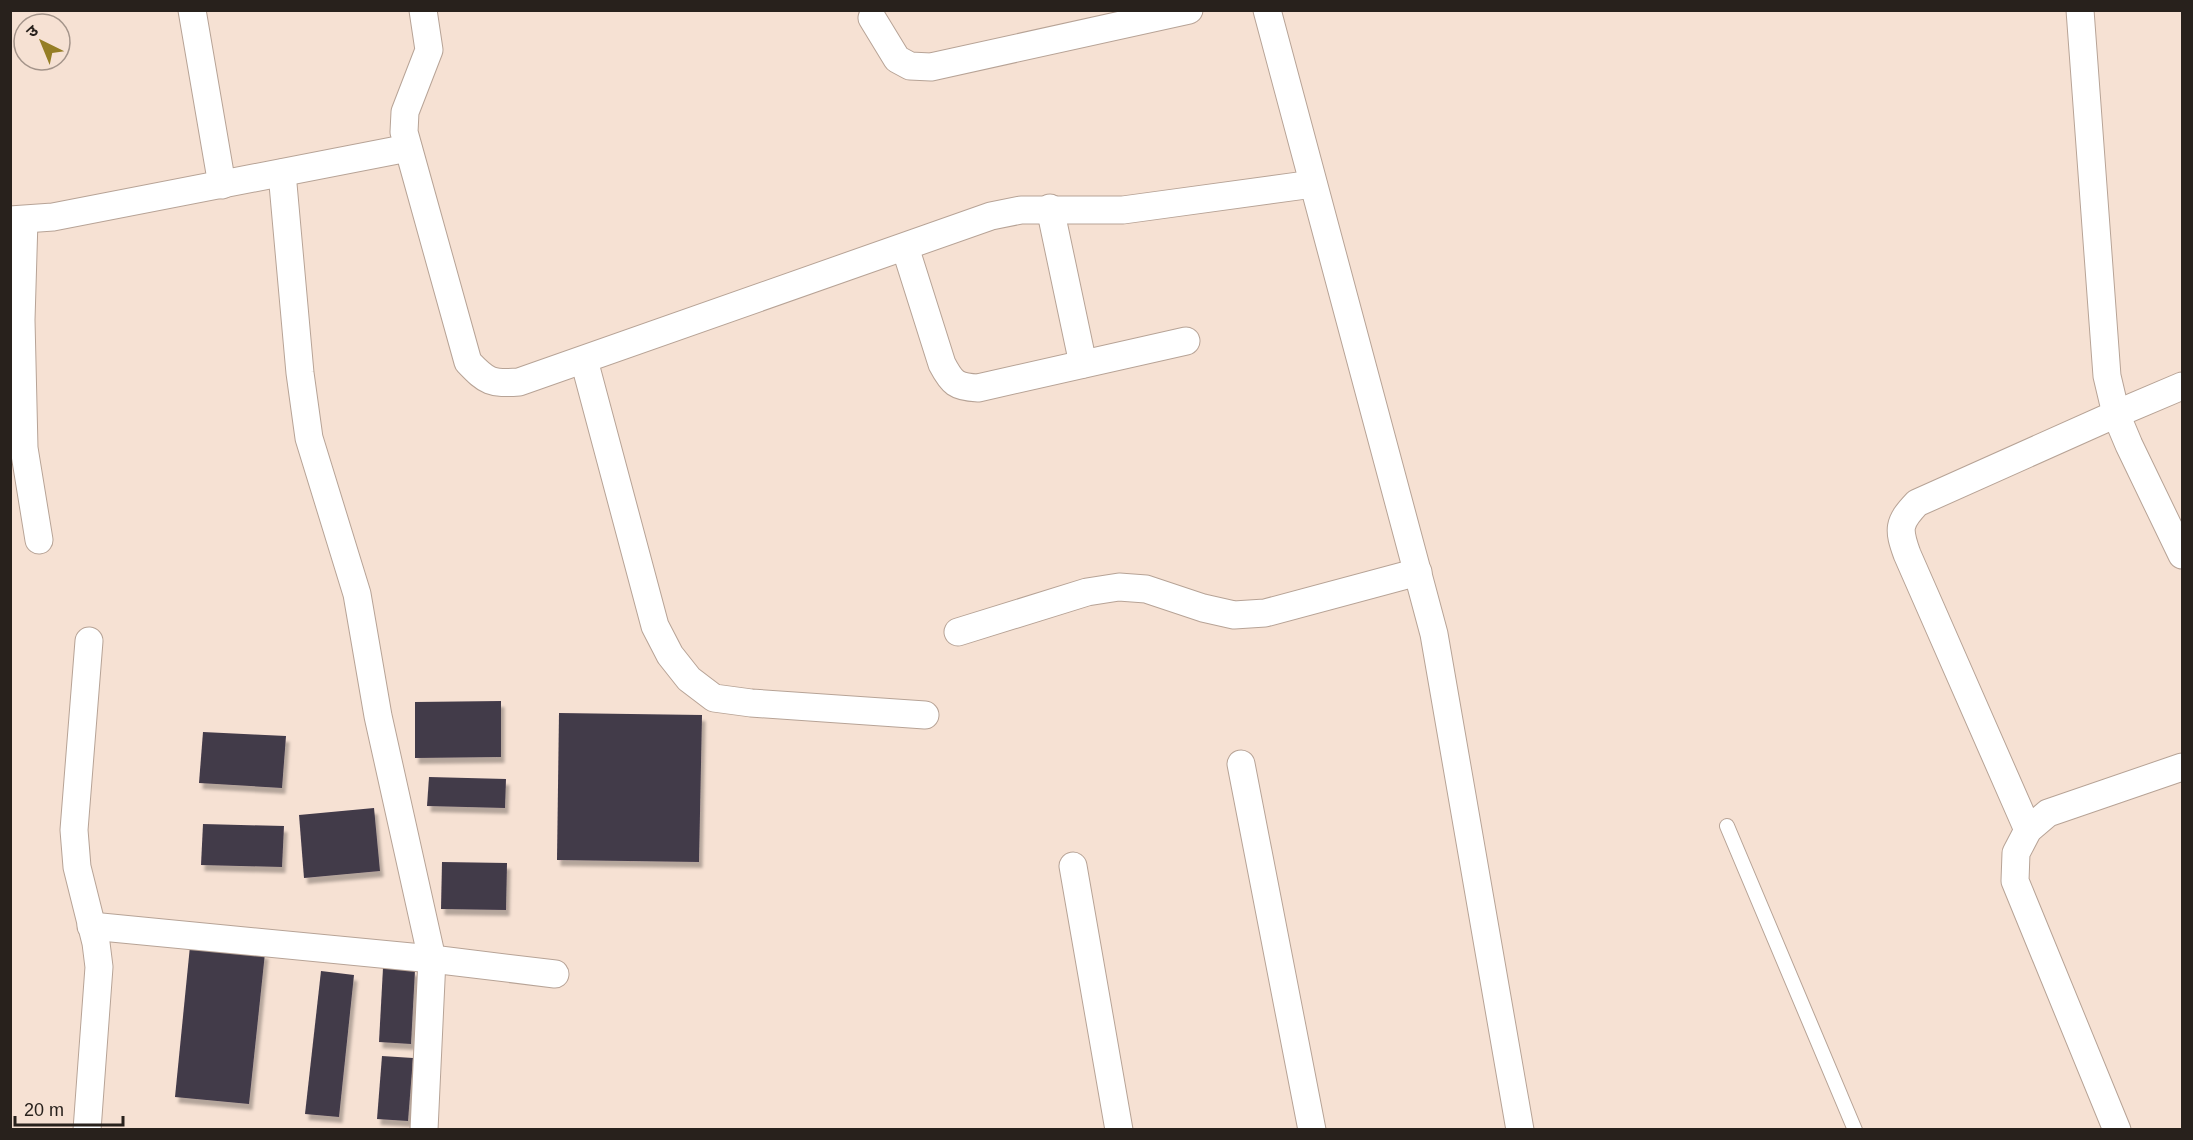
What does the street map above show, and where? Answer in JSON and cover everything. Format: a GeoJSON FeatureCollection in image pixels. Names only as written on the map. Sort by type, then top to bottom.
{"type":"FeatureCollection","features":[{"type":"Feature","properties":{"kind":"street"},"geometry":{"type":"LineString","coordinates":[[192,10],[222,185]]}},
{"type":"Feature","properties":{"kind":"street"},"geometry":{"type":"LineString","coordinates":[[423,10],[429,50],[405,112],[404,132],[468,362],[484,379],[500,384],[519,382],[584,360],[991,216],[1021,210],[1050,208],[1123,210],[1313,184]]}},
{"type":"Feature","properties":{"kind":"street"},"geometry":{"type":"LineString","coordinates":[[873,18],[897,59],[910,66],[931,67],[1189,10]]}},
{"type":"Feature","properties":{"kind":"street"},"geometry":{"type":"LineString","coordinates":[[1267,10],[1434,634],[1520,1130]]}},
{"type":"Feature","properties":{"kind":"street"},"geometry":{"type":"LineString","coordinates":[[2080,10],[2107,376],[2116,414],[2129,446],[2182,555]]}},
{"type":"Feature","properties":{"kind":"street"},"geometry":{"type":"LineString","coordinates":[[39,540],[24,448],[17,220],[53,217],[408,148]]}},
{"type":"Feature","properties":{"kind":"street"},"geometry":{"type":"LineString","coordinates":[[282,173],[300,373],[309,438],[357,594],[378,716],[432,959],[424,1130]]}},
{"type":"Feature","properties":{"kind":"street"},"geometry":{"type":"LineString","coordinates":[[1050,208],[1083,364]]}},
{"type":"Feature","properties":{"kind":"street"},"geometry":{"type":"LineString","coordinates":[[905,247],[942,364],[951,380],[962,388],[978,388],[1186,341]]}},
{"type":"Feature","properties":{"kind":"street"},"geometry":{"type":"LineString","coordinates":[[584,360],[655,626],[670,655],[689,679],[714,698],[751,703],[925,715]]}},
{"type":"Feature","properties":{"kind":"street"},"geometry":{"type":"LineString","coordinates":[[2028,830],[1907,554],[1900,532],[1903,517],[1917,503],[2182,386]]}},
{"type":"Feature","properties":{"kind":"street"},"geometry":{"type":"LineString","coordinates":[[958,632],[1087,592],[1119,587],[1146,590],[1234,615],[1265,613],[1418,572]]}},
{"type":"Feature","properties":{"kind":"street"},"geometry":{"type":"LineString","coordinates":[[87,1130],[99,966],[77,867],[75,830],[89,641]]}},
{"type":"Feature","properties":{"kind":"street"},"geometry":{"type":"LineString","coordinates":[[1241,764],[1312,1130]]}},
{"type":"Feature","properties":{"kind":"street"},"geometry":{"type":"LineString","coordinates":[[2117,1130],[2015,881],[2016,853],[2028,830],[2048,813],[2182,767]]}},
{"type":"Feature","properties":{"kind":"street"},"geometry":{"type":"LineString","coordinates":[[1073,866],[1119,1130]]}},
{"type":"Feature","properties":{"kind":"street"},"geometry":{"type":"LineString","coordinates":[[91,926],[432,959],[555,974]]}},
{"type":"Feature","properties":{"kind":"lane"},"geometry":{"type":"LineString","coordinates":[[1727,826],[1855,1130]]}},
{"type":"Feature","properties":{"kind":"building"},"geometry":{"type":"Polygon","coordinates":[[[501,701],[501,757],[415,758],[415,702],[501,701]]]}},
{"type":"Feature","properties":{"kind":"building"},"geometry":{"type":"Polygon","coordinates":[[[559,713],[702,715],[699,862],[557,860],[559,713]]]}},
{"type":"Feature","properties":{"kind":"building"},"geometry":{"type":"Polygon","coordinates":[[[203,732],[286,736],[282,788],[199,783],[203,732]]]}},
{"type":"Feature","properties":{"kind":"building"},"geometry":{"type":"Polygon","coordinates":[[[429,777],[506,779],[505,808],[427,806],[429,777]]]}},
{"type":"Feature","properties":{"kind":"building"},"geometry":{"type":"Polygon","coordinates":[[[374,808],[380,871],[304,878],[299,815],[374,808]]]}},
{"type":"Feature","properties":{"kind":"building"},"geometry":{"type":"Polygon","coordinates":[[[203,824],[284,826],[282,867],[201,865],[203,824]]]}},
{"type":"Feature","properties":{"kind":"building"},"geometry":{"type":"Polygon","coordinates":[[[442,862],[507,863],[506,910],[441,909],[442,862]]]}},
{"type":"Feature","properties":{"kind":"building"},"geometry":{"type":"Polygon","coordinates":[[[190,946],[265,953],[249,1104],[175,1097],[190,946]]]}},
{"type":"Feature","properties":{"kind":"building"},"geometry":{"type":"Polygon","coordinates":[[[383,968],[415,970],[411,1044],[379,1042],[383,968]]]}},
{"type":"Feature","properties":{"kind":"building"},"geometry":{"type":"Polygon","coordinates":[[[321,971],[354,975],[339,1117],[305,1114],[321,971]]]}},
{"type":"Feature","properties":{"kind":"building"},"geometry":{"type":"Polygon","coordinates":[[[382,1056],[413,1058],[408,1121],[377,1119],[382,1056]]]}}]}
